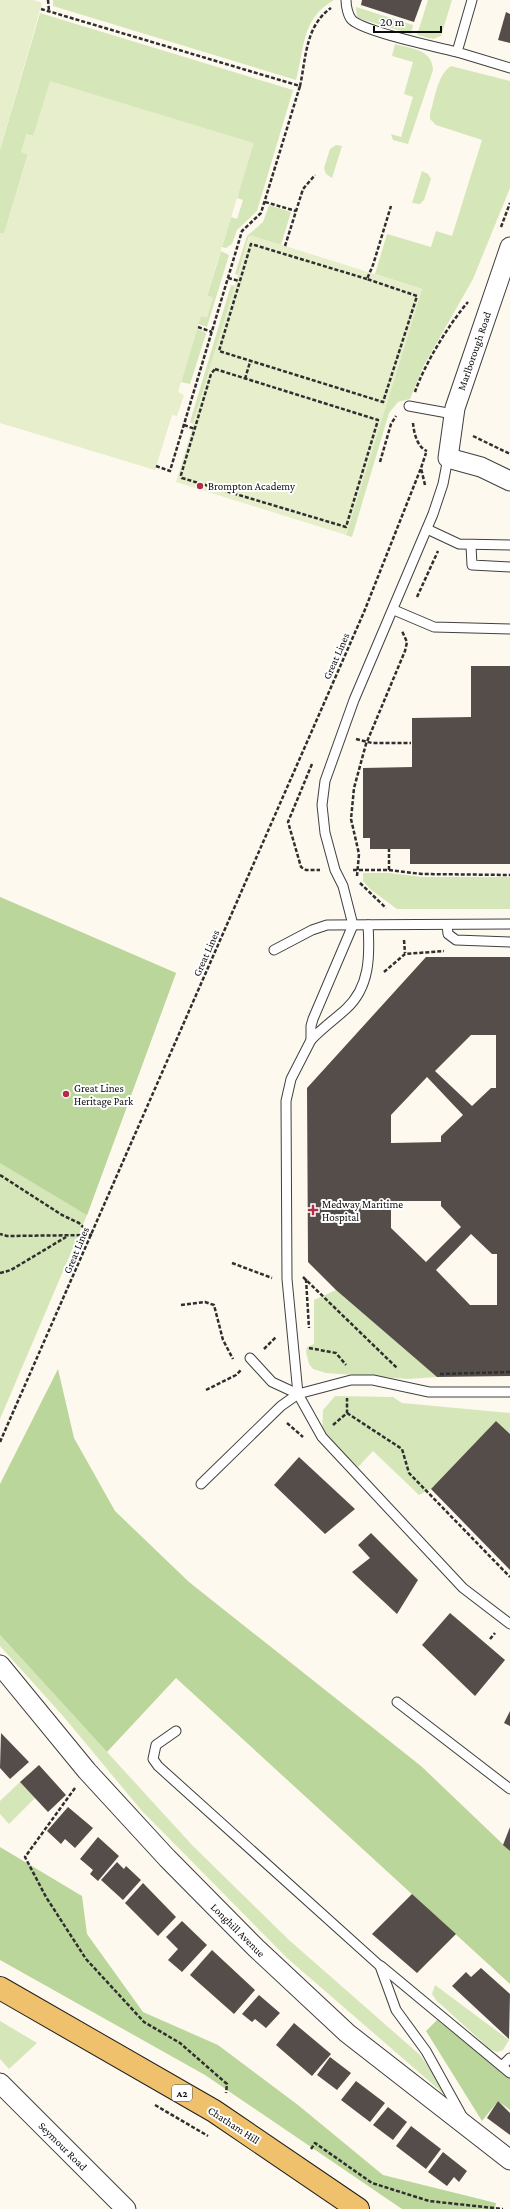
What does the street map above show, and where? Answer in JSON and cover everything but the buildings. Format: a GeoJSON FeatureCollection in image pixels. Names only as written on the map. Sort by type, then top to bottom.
{"type":"FeatureCollection","features":[{"type":"Feature","properties":{"kind":"main road","name":"Chatham Hill"},"geometry":{"type":"LineString","coordinates":[[0,1988],[214,2111],[358,2209]]}},
{"type":"Feature","properties":{"kind":"street","name":"Marlborough Road"},"geometry":{"type":"LineString","coordinates":[[448,458],[453,414],[510,246]]}},
{"type":"Feature","properties":{"kind":"street"},"geometry":{"type":"LineString","coordinates":[[448,458],[481,467],[510,481]]}},
{"type":"Feature","properties":{"kind":"street","name":"Longhill Avenue"},"geometry":{"type":"LineString","coordinates":[[0,1665],[87,1771],[167,1858],[256,1948],[347,2033],[510,2160]]}},
{"type":"Feature","properties":{"kind":"street","name":"Seymour Road"},"geometry":{"type":"LineString","coordinates":[[0,2083],[126,2209]]}},
{"type":"Feature","properties":{"kind":"lane"},"geometry":{"type":"LineString","coordinates":[[346,0],[346,5],[352,20],[367,28],[510,68]]}},
{"type":"Feature","properties":{"kind":"lane"},"geometry":{"type":"LineString","coordinates":[[457,52],[472,0]]}},
{"type":"Feature","properties":{"kind":"lane"},"geometry":{"type":"LineString","coordinates":[[410,406],[453,414]]}},
{"type":"Feature","properties":{"kind":"lane"},"geometry":{"type":"LineString","coordinates":[[311,1040],[311,1026],[313,1019],[353,925],[342,886],[326,840],[322,812],[325,781],[341,733],[394,610],[440,496],[448,458]]}},
{"type":"Feature","properties":{"kind":"lane"},"geometry":{"type":"LineString","coordinates":[[427,529],[460,544],[471,546],[510,545]]}},
{"type":"Feature","properties":{"kind":"lane"},"geometry":{"type":"LineString","coordinates":[[471,546],[472,565],[510,567]]}},
{"type":"Feature","properties":{"kind":"lane"},"geometry":{"type":"LineString","coordinates":[[394,610],[439,627],[510,629]]}},
{"type":"Feature","properties":{"kind":"lane"},"geometry":{"type":"LineString","coordinates":[[274,950],[322,926],[510,924]]}},
{"type":"Feature","properties":{"kind":"lane"},"geometry":{"type":"LineString","coordinates":[[368,925],[369,946],[366,979],[348,1007],[311,1040],[290,1079],[286,1101],[287,1279],[298,1394],[322,1437],[462,1588],[510,1624]]}},
{"type":"Feature","properties":{"kind":"lane"},"geometry":{"type":"LineString","coordinates":[[447,925],[448,934],[456,940],[510,942]]}},
{"type":"Feature","properties":{"kind":"lane"},"geometry":{"type":"LineString","coordinates":[[251,1359],[272,1382],[298,1394]]}},
{"type":"Feature","properties":{"kind":"lane"},"geometry":{"type":"LineString","coordinates":[[201,1484],[281,1406],[298,1394],[350,1380],[380,1381],[429,1392],[510,1392]]}},
{"type":"Feature","properties":{"kind":"lane"},"geometry":{"type":"LineString","coordinates":[[397,1702],[510,1789]]}},
{"type":"Feature","properties":{"kind":"lane"},"geometry":{"type":"LineString","coordinates":[[176,1731],[156,1745],[153,1759],[158,1766],[380,1966],[510,2073]]}},
{"type":"Feature","properties":{"kind":"lane"},"geometry":{"type":"LineString","coordinates":[[380,1966],[396,2010],[426,2051],[469,2128]]}},
{"type":"Feature","properties":{"kind":"lane"},"geometry":{"type":"LineString","coordinates":[[502,2066],[510,2058]]}},
{"type":"Feature","properties":{"kind":"path"},"geometry":{"type":"LineString","coordinates":[[48,0],[49,12]]}},
{"type":"Feature","properties":{"kind":"path"},"geometry":{"type":"LineString","coordinates":[[156,466],[170,470],[242,231],[257,219],[266,202],[300,86],[311,34],[320,18],[335,6]]}},
{"type":"Feature","properties":{"kind":"path"},"geometry":{"type":"LineString","coordinates":[[40,9],[300,86]]}},
{"type":"Feature","properties":{"kind":"path"},"geometry":{"type":"LineString","coordinates":[[285,246],[304,187],[315,175]]}},
{"type":"Feature","properties":{"kind":"path"},"geometry":{"type":"LineString","coordinates":[[266,202],[296,211]]}},
{"type":"Feature","properties":{"kind":"path"},"geometry":{"type":"LineString","coordinates":[[367,279],[373,265],[391,206]]}},
{"type":"Feature","properties":{"kind":"path"},"geometry":{"type":"LineString","coordinates":[[251,244],[367,279],[417,296],[383,402],[218,351],[239,281],[251,244]]}},
{"type":"Feature","properties":{"kind":"path"},"geometry":{"type":"LineString","coordinates":[[228,278],[239,281]]}},
{"type":"Feature","properties":{"kind":"path"},"geometry":{"type":"LineString","coordinates":[[427,451],[422,449],[415,436],[410,406],[416,388],[459,311],[471,298]]}},
{"type":"Feature","properties":{"kind":"path"},"geometry":{"type":"LineString","coordinates":[[198,327],[212,332]]}},
{"type":"Feature","properties":{"kind":"path"},"geometry":{"type":"LineString","coordinates":[[245,379],[250,362]]}},
{"type":"Feature","properties":{"kind":"path"},"geometry":{"type":"LineString","coordinates":[[213,369],[245,379],[378,420],[346,527],[182,478],[181,475],[213,369]]}},
{"type":"Feature","properties":{"kind":"path"},"geometry":{"type":"LineString","coordinates":[[380,462],[391,423],[401,408],[410,406]]}},
{"type":"Feature","properties":{"kind":"path"},"geometry":{"type":"LineString","coordinates":[[184,425],[195,429]]}},
{"type":"Feature","properties":{"kind":"path"},"geometry":{"type":"LineString","coordinates":[[469,434],[510,454]]}},
{"type":"Feature","properties":{"kind":"path","name":"Great Lines"},"geometry":{"type":"LineString","coordinates":[[0,1442],[364,612],[421,468]]}},
{"type":"Feature","properties":{"kind":"path"},"geometry":{"type":"LineString","coordinates":[[389,910],[361,885],[358,878],[357,870],[359,854],[353,829],[352,806],[356,779],[367,742],[405,651],[406,642],[402,633],[444,538]]}},
{"type":"Feature","properties":{"kind":"path"},"geometry":{"type":"LineString","coordinates":[[341,733],[367,742],[411,743]]}},
{"type":"Feature","properties":{"kind":"path"},"geometry":{"type":"LineString","coordinates":[[389,849],[389,870]]}},
{"type":"Feature","properties":{"kind":"path"},"geometry":{"type":"LineString","coordinates":[[357,870],[389,870],[422,874],[510,875]]}},
{"type":"Feature","properties":{"kind":"path"},"geometry":{"type":"LineString","coordinates":[[383,977],[384,971],[405,954],[446,950]]}},
{"type":"Feature","properties":{"kind":"path"},"geometry":{"type":"LineString","coordinates":[[0,1175],[62,1215],[79,1224],[91,1236]]}},
{"type":"Feature","properties":{"kind":"path"},"geometry":{"type":"LineString","coordinates":[[0,1234],[66,1237],[91,1236]]}},
{"type":"Feature","properties":{"kind":"path","name":"Great Lines"},"geometry":{"type":"LineString","coordinates":[[0,1273],[11,1270],[66,1237]]}},
{"type":"Feature","properties":{"kind":"path"},"geometry":{"type":"LineString","coordinates":[[232,1263],[273,1278],[306,1278]]}},
{"type":"Feature","properties":{"kind":"path"},"geometry":{"type":"LineString","coordinates":[[298,1273],[306,1278],[402,1373]]}},
{"type":"Feature","properties":{"kind":"path"},"geometry":{"type":"LineString","coordinates":[[273,1278],[274,1285]]}},
{"type":"Feature","properties":{"kind":"path"},"geometry":{"type":"LineString","coordinates":[[206,1390],[236,1376],[251,1359],[279,1333]]}},
{"type":"Feature","properties":{"kind":"path"},"geometry":{"type":"LineString","coordinates":[[436,1374],[510,1372]]}},
{"type":"Feature","properties":{"kind":"path"},"geometry":{"type":"LineString","coordinates":[[346,1413],[402,1449],[409,1473],[510,1578]]}},
{"type":"Feature","properties":{"kind":"path"},"geometry":{"type":"LineString","coordinates":[[87,1771],[25,1857],[46,1897],[86,1959],[144,2022],[180,2043],[227,2084],[226,2092]]}},
{"type":"Feature","properties":{"kind":"path"},"geometry":{"type":"LineString","coordinates":[[150,2103],[209,2137]]}},
{"type":"Feature","properties":{"kind":"path"},"geometry":{"type":"LineString","coordinates":[[315,2143],[372,2184],[428,2201],[503,2209]]}},
{"type":"Feature","properties":{"kind":"green space"},"geometry":{"type":"Polygon","coordinates":[[[0,0],[34,0],[42,3],[0,150],[0,0]]]}},
{"type":"Feature","properties":{"kind":"green space"},"geometry":{"type":"Polygon","coordinates":[[[53,0],[334,0],[315,16],[310,25],[303,45],[296,80],[53,6],[53,0]]]}},
{"type":"Feature","properties":{"kind":"green space"},"geometry":{"type":"Polygon","coordinates":[[[428,0],[452,0],[441,36],[433,39],[417,35],[428,0]]]}},
{"type":"Feature","properties":{"kind":"green space"},"geometry":{"type":"Polygon","coordinates":[[[356,7],[413,25],[411,34],[357,18],[356,7]]]}},
{"type":"Feature","properties":{"kind":"green space"},"geometry":{"type":"Polygon","coordinates":[[[40,13],[293,90],[257,211],[237,230],[232,244],[226,248],[222,247],[231,217],[237,219],[243,200],[237,198],[253,143],[33,136],[26,134],[28,154],[4,234],[0,233],[0,150],[40,13]]]}},
{"type":"Feature","properties":{"kind":"green space"},"geometry":{"type":"Polygon","coordinates":[[[395,44],[420,51],[425,54],[432,63],[433,70],[408,144],[393,140],[391,134],[401,137],[413,97],[404,94],[413,62],[392,56],[395,44]]]}},
{"type":"Feature","properties":{"kind":"green space"},"geometry":{"type":"Polygon","coordinates":[[[451,66],[510,81],[510,188],[473,279],[424,365],[410,399],[398,402],[389,413],[352,537],[346,535],[422,289],[375,274],[387,234],[431,247],[436,231],[452,236],[482,140],[436,125],[430,119],[437,88],[446,70],[451,66]]]}},
{"type":"Feature","properties":{"kind":"green space"},"geometry":{"type":"Polygon","coordinates":[[[50,81],[254,143],[207,295],[213,298],[207,317],[201,316],[178,392],[184,395],[177,416],[172,415],[155,470],[0,423],[0,233],[4,234],[28,155],[21,152],[26,134],[33,136],[50,81]]]}},
{"type":"Feature","properties":{"kind":"green space"},"geometry":{"type":"Polygon","coordinates":[[[336,145],[342,146],[332,178],[326,174],[324,168],[330,149],[336,145]]]}},
{"type":"Feature","properties":{"kind":"green space"},"geometry":{"type":"Polygon","coordinates":[[[422,171],[428,174],[431,179],[424,200],[420,204],[412,203],[422,171]]]}},
{"type":"Feature","properties":{"kind":"green space"},"geometry":{"type":"Polygon","coordinates":[[[269,205],[291,212],[281,245],[249,236],[238,275],[235,274],[247,236],[263,222],[269,205]]]}},
{"type":"Feature","properties":{"kind":"green space"},"geometry":{"type":"Polygon","coordinates":[[[250,235],[422,289],[346,535],[176,482],[250,235]]]}},
{"type":"Feature","properties":{"kind":"green space"},"geometry":{"type":"Polygon","coordinates":[[[221,251],[229,255],[207,327],[198,324],[201,316],[207,317],[212,297],[207,296],[221,251]]]}},
{"type":"Feature","properties":{"kind":"green space"},"geometry":{"type":"Polygon","coordinates":[[[231,285],[235,286],[193,424],[190,422],[231,285]]]}},
{"type":"Feature","properties":{"kind":"green space"},"geometry":{"type":"Polygon","coordinates":[[[197,329],[205,332],[206,334],[190,384],[181,382],[197,329]]]}},
{"type":"Feature","properties":{"kind":"green space"},"geometry":{"type":"Polygon","coordinates":[[[363,873],[389,873],[422,877],[510,877],[510,909],[397,909],[370,889],[363,881],[363,873]]]}},
{"type":"Feature","properties":{"kind":"green space","name":"Great Lines Heritage Park"},"geometry":{"type":"Polygon","coordinates":[[[0,897],[176,973],[87,1215],[0,1419],[0,897]]]}},
{"type":"Feature","properties":{"kind":"green space","name":"Great Lines Heritage Park"},"geometry":{"type":"Polygon","coordinates":[[[0,897],[176,973],[87,1215],[0,1163],[0,897]]]}},
{"type":"Feature","properties":{"kind":"green space"},"geometry":{"type":"Polygon","coordinates":[[[336,1290],[437,1377],[408,1379],[326,1373],[313,1369],[309,1364],[306,1352],[307,1347],[314,1344],[314,1300],[336,1290]]]}},
{"type":"Feature","properties":{"kind":"green space"},"geometry":{"type":"Polygon","coordinates":[[[58,1369],[74,1438],[115,1511],[189,1582],[421,1766],[510,1851],[510,1984],[176,1678],[107,1752],[0,1635],[0,1484],[58,1369]]]}},
{"type":"Feature","properties":{"kind":"green space"},"geometry":{"type":"Polygon","coordinates":[[[335,1396],[393,1397],[402,1403],[510,1413],[510,1434],[496,1421],[431,1489],[419,1495],[373,1451],[358,1467],[322,1437],[323,1410],[335,1396]]]}},
{"type":"Feature","properties":{"kind":"green space"},"geometry":{"type":"Polygon","coordinates":[[[0,1635],[193,1846],[289,1940],[420,2055],[435,2076],[444,2094],[287,1958],[142,1811],[63,1716],[0,1646],[0,1635]]]}},
{"type":"Feature","properties":{"kind":"green space"},"geometry":{"type":"Polygon","coordinates":[[[20,1782],[35,1798],[9,1824],[0,1814],[0,1801],[20,1782]]]}},
{"type":"Feature","properties":{"kind":"green space"},"geometry":{"type":"Polygon","coordinates":[[[0,1847],[82,1896],[87,1934],[143,2012],[218,2045],[298,2105],[383,2175],[496,2203],[495,2209],[402,2209],[205,2075],[0,1960],[0,1847]]]}},
{"type":"Feature","properties":{"kind":"green space"},"geometry":{"type":"Polygon","coordinates":[[[435,1985],[509,2040],[503,2050],[497,2052],[490,2049],[436,2000],[432,1994],[435,1985]]]}},
{"type":"Feature","properties":{"kind":"green space"},"geometry":{"type":"Polygon","coordinates":[[[437,2020],[510,2078],[510,2110],[498,2101],[482,2121],[426,2031],[437,2020]]]}},
{"type":"Feature","properties":{"kind":"green space"},"geometry":{"type":"Polygon","coordinates":[[[0,2021],[37,2043],[9,2069],[0,2059],[0,2021]]]}},
{"type":"Feature","properties":{"kind":"place","name":"Brompton Academy"},"geometry":{"type":"Point","coordinates":[200,486]}},
{"type":"Feature","properties":{"kind":"place","name":"Great Lines Heritage Park"},"geometry":{"type":"Point","coordinates":[66,1094]}},
{"type":"Feature","properties":{"kind":"place","name":"Medway Maritime Hospital"},"geometry":{"type":"Point","coordinates":[313,1210]}}]}
